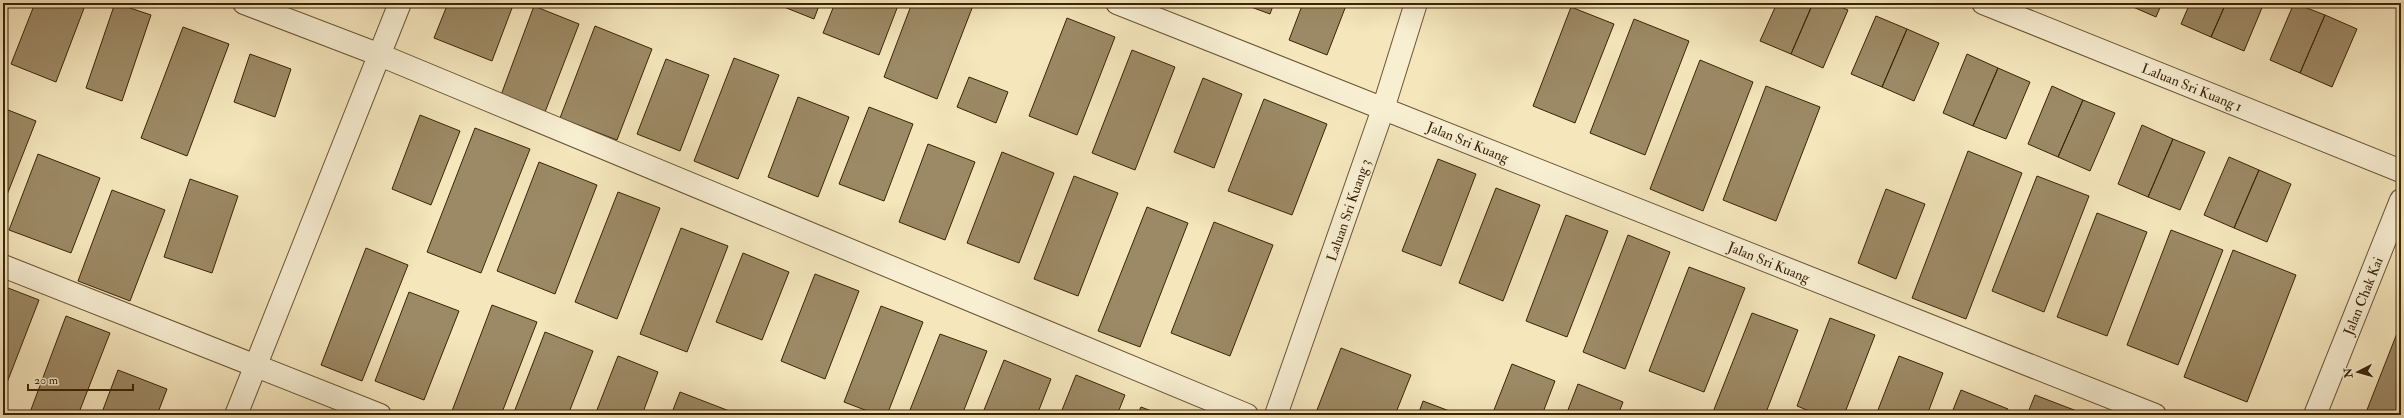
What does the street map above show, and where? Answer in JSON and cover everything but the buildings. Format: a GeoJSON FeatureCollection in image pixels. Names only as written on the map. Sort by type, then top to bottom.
{"type":"FeatureCollection","features":[{"type":"Feature","properties":{"kind":"street"},"geometry":{"type":"LineString","coordinates":[[244,3],[380,55],[1247,415]]}},
{"type":"Feature","properties":{"kind":"street"},"geometry":{"type":"LineString","coordinates":[[236,415],[400,3]]}},
{"type":"Feature","properties":{"kind":"street","name":"Jalan Sri Kuang"},"geometry":{"type":"LineString","coordinates":[[1117,3],[2155,415]]}},
{"type":"Feature","properties":{"kind":"street","name":"Laluan Sri Kuang 3"},"geometry":{"type":"LineString","coordinates":[[1276,415],[1384,109],[1416,3]]}},
{"type":"Feature","properties":{"kind":"street","name":"Laluan Sri Kuang 1"},"geometry":{"type":"LineString","coordinates":[[1983,3],[2401,171]]}},
{"type":"Feature","properties":{"kind":"street","name":"Jalan Chak Kai"},"geometry":{"type":"LineString","coordinates":[[2315,415],[2401,200]]}},
{"type":"Feature","properties":{"kind":"street"},"geometry":{"type":"LineString","coordinates":[[3,266],[380,415]]}}]}
